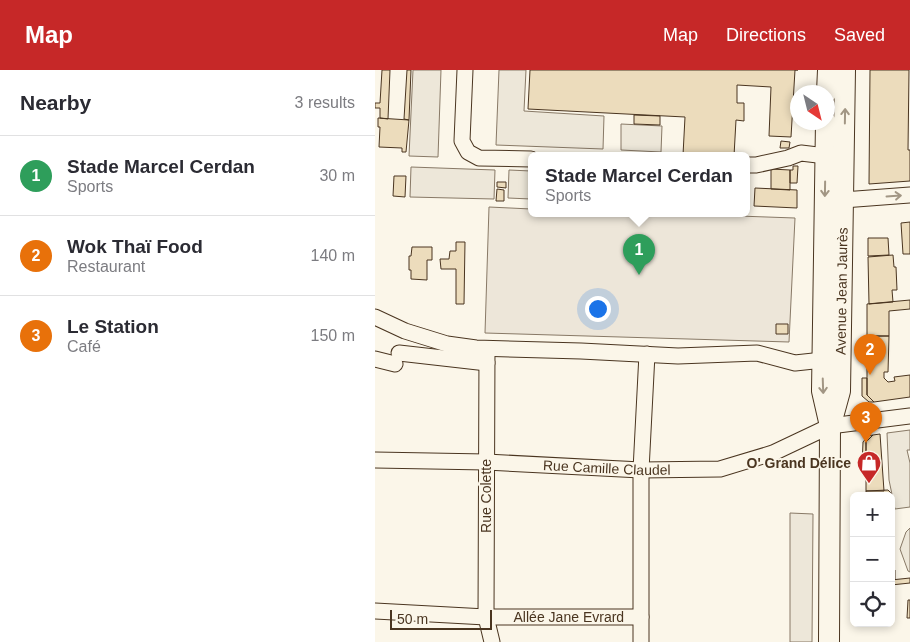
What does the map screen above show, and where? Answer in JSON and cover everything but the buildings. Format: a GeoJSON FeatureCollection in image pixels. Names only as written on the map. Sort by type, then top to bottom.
{"type":"FeatureCollection","features":[{"type":"Feature","properties":{"kind":"main road"},"geometry":{"type":"LineString","coordinates":[[827,85],[828,70]]}},
{"type":"Feature","properties":{"kind":"main road","name":"Avenue Jean Jaurès"},"geometry":{"type":"LineString","coordinates":[[829,642],[830,426],[822,391],[835,156],[845,70]]}},
{"type":"Feature","properties":{"kind":"main road","name":"Avenue Jean Jaurès"},"geometry":{"type":"LineString","coordinates":[[828,130],[843,200],[840,391],[830,426]]}},
{"type":"Feature","properties":{"kind":"street"},"geometry":{"type":"LineString","coordinates":[[465,70],[462,141],[468,152],[479,158],[528,159]]}},
{"type":"Feature","properties":{"kind":"street"},"geometry":{"type":"LineString","coordinates":[[750,165],[788,158],[801,153],[835,156]]}},
{"type":"Feature","properties":{"kind":"street"},"geometry":{"type":"LineString","coordinates":[[843,200],[910,195]]}},
{"type":"Feature","properties":{"kind":"street"},"geometry":{"type":"LineString","coordinates":[[375,317],[405,331],[487,356]]}},
{"type":"Feature","properties":{"kind":"street"},"geometry":{"type":"LineString","coordinates":[[375,359],[647,354],[678,356],[757,353],[795,363],[823,360]]}},
{"type":"Feature","properties":{"kind":"street"},"geometry":{"type":"LineString","coordinates":[[641,642],[641,470],[647,354]]}},
{"type":"Feature","properties":{"kind":"street","name":"Rue Colette"},"geometry":{"type":"LineString","coordinates":[[487,356],[486,617],[492,642]]}},
{"type":"Feature","properties":{"kind":"street","name":"Rue Camille Claudel"},"geometry":{"type":"LineString","coordinates":[[375,460],[486,462],[641,470],[720,469],[773,453],[830,426],[910,416]]}},
{"type":"Feature","properties":{"kind":"street","name":"Allée Jane Evrard"},"geometry":{"type":"LineString","coordinates":[[375,610],[486,617],[641,617]]}},
{"type":"Feature","properties":{"kind":"shaded area"},"geometry":{"type":"Polygon","coordinates":[[[413,70],[441,70],[438,157],[409,156],[413,70]]]}},
{"type":"Feature","properties":{"kind":"shaded area"},"geometry":{"type":"Polygon","coordinates":[[[499,70],[526,70],[524,111],[604,116],[603,149],[496,145],[499,70]]]}},
{"type":"Feature","properties":{"kind":"shaded area"},"geometry":{"type":"Polygon","coordinates":[[[621,124],[662,126],[661,152],[621,150],[621,124]]]}},
{"type":"Feature","properties":{"kind":"shaded area"},"geometry":{"type":"Polygon","coordinates":[[[411,167],[495,170],[494,199],[410,197],[411,167]]]}},
{"type":"Feature","properties":{"kind":"shaded area"},"geometry":{"type":"Polygon","coordinates":[[[509,170],[528,171],[528,199],[508,198],[509,170]]]}},
{"type":"Feature","properties":{"kind":"shaded area"},"geometry":{"type":"Polygon","coordinates":[[[489,207],[528,209],[528,217],[795,218],[789,342],[485,333],[489,207]]]}},
{"type":"Feature","properties":{"kind":"shaded area"},"geometry":{"type":"Polygon","coordinates":[[[910,430],[910,450],[907,450],[910,463],[910,507],[895,509],[895,492],[891,492],[889,480],[887,433],[910,430]]]}},
{"type":"Feature","properties":{"kind":"shaded area"},"geometry":{"type":"Polygon","coordinates":[[[790,513],[813,514],[812,642],[790,642],[790,513]]]}},
{"type":"Feature","properties":{"kind":"shaded area"},"geometry":{"type":"Polygon","coordinates":[[[910,528],[910,572],[900,549],[906,532],[910,528]]]}},
{"type":"Feature","properties":{"kind":"place","name":"Stade Marcel Cerdan"},"geometry":{"type":"Point","coordinates":[639,275]}},
{"type":"Feature","properties":{"kind":"place","name":"Wok Thaï Food"},"geometry":{"type":"Point","coordinates":[870,375]}},
{"type":"Feature","properties":{"kind":"place","name":"Le Station"},"geometry":{"type":"Point","coordinates":[866,443]}},
{"type":"Feature","properties":{"kind":"place","name":"O' Grand Délice"},"geometry":{"type":"Point","coordinates":[869,484]}}]}
